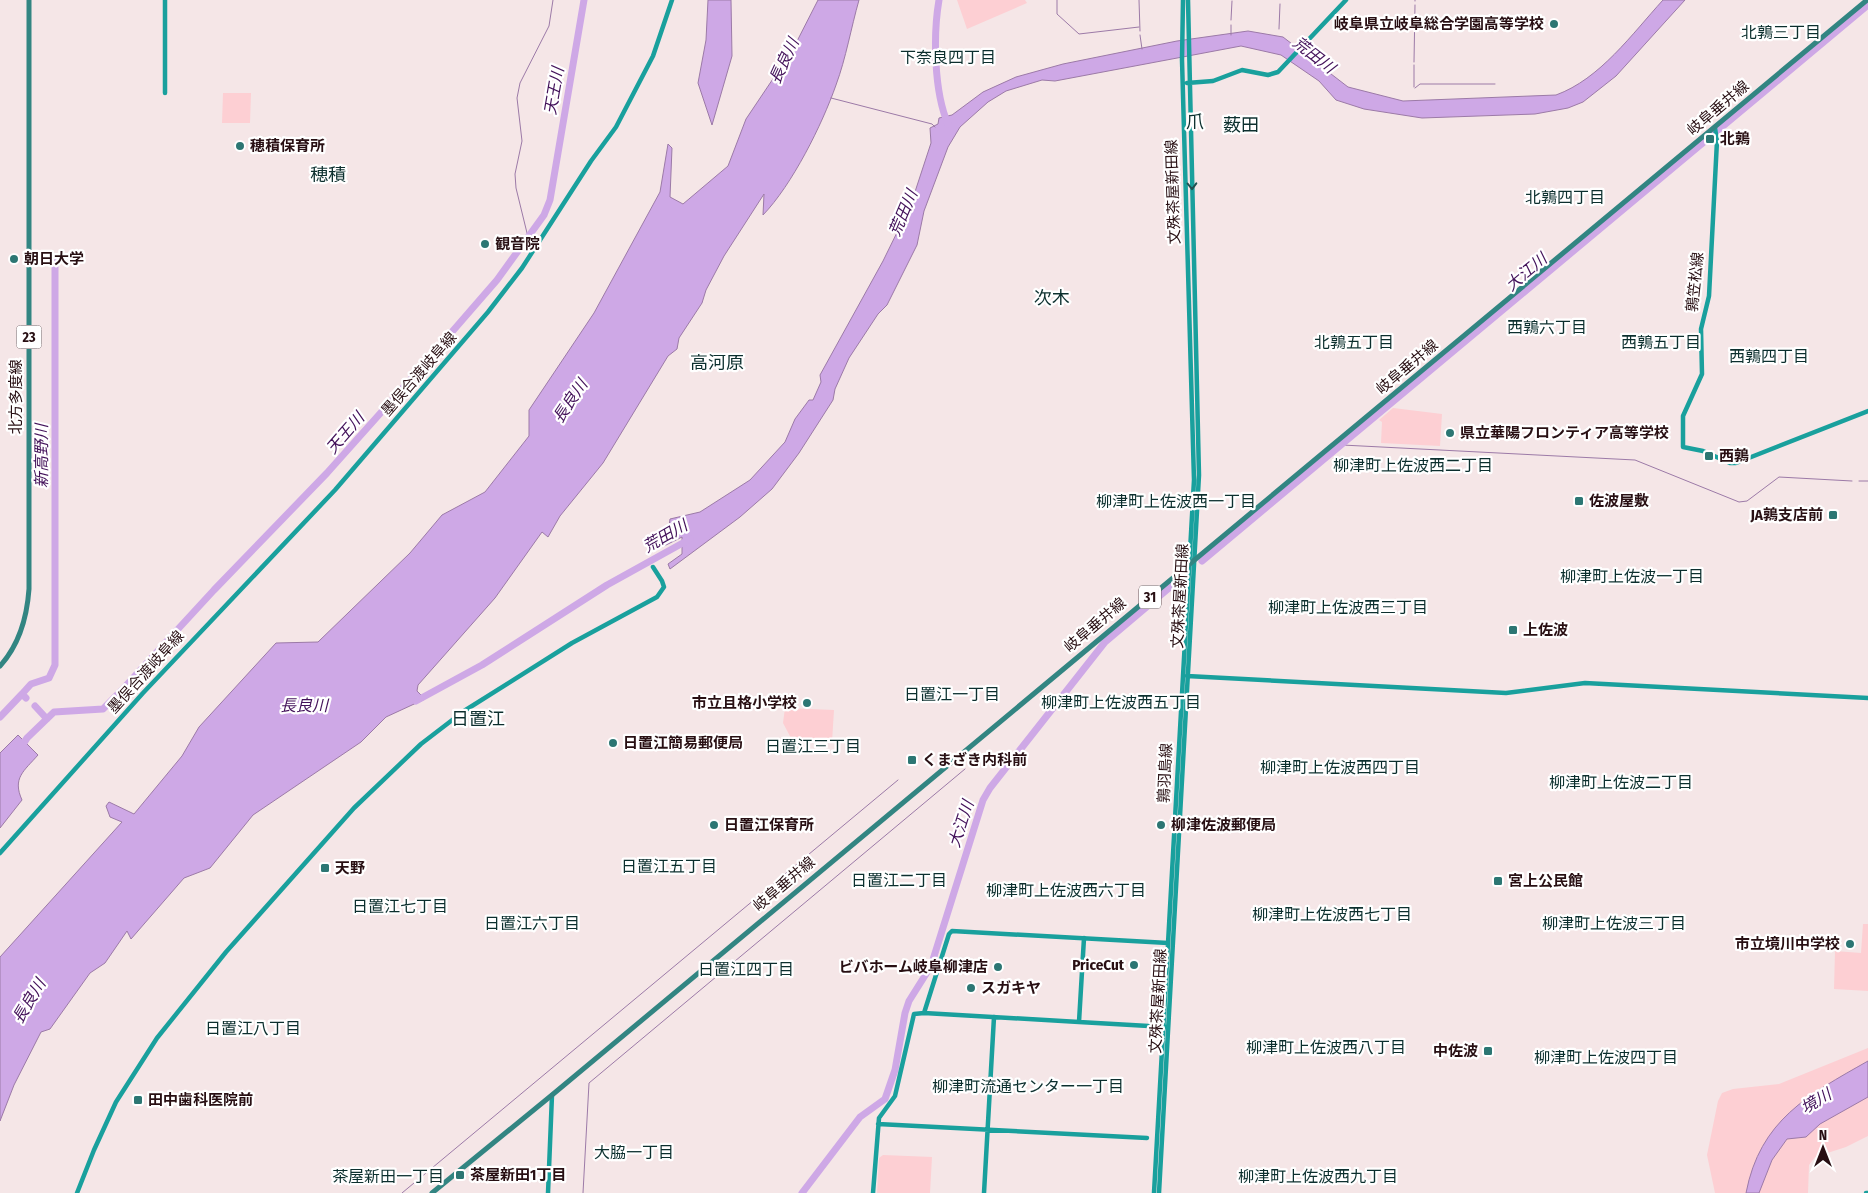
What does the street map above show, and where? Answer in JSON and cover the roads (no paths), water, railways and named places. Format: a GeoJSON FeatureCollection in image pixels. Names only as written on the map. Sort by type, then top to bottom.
{"type":"FeatureCollection","features":[{"type":"Feature","properties":{"kind":"main road","name":"北方多度線"},"geometry":{"type":"LineString","coordinates":[[0,666],[10,654],[25,620],[29,588],[29,0]]}},
{"type":"Feature","properties":{"kind":"main road"},"geometry":{"type":"LineString","coordinates":[[165,0],[165,93]]}},
{"type":"Feature","properties":{"kind":"main road","name":"墨俣合渡岐阜線"},"geometry":{"type":"LineString","coordinates":[[0,853],[149,686],[335,490],[500,297],[531,254],[620,120],[653,56],[672,0]]}},
{"type":"Feature","properties":{"kind":"main road","name":"文殊茶屋新田線"},"geometry":{"type":"LineString","coordinates":[[1183,0],[1182,29],[1186,83],[1184,137],[1194,480],[1192,562]]}},
{"type":"Feature","properties":{"kind":"main road","name":"文殊茶屋新田線"},"geometry":{"type":"LineString","coordinates":[[1185,60],[1188,0]]}},
{"type":"Feature","properties":{"kind":"main road"},"geometry":{"type":"LineString","coordinates":[[1186,83],[1213,81],[1242,70],[1273,74],[1289,61],[1346,0]]}},
{"type":"Feature","properties":{"kind":"main road","name":"岐阜垂井線"},"geometry":{"type":"LineString","coordinates":[[432,1193],[1716,130],[1867,0]]}},
{"type":"Feature","properties":{"kind":"main road","name":"文殊茶屋新田線"},"geometry":{"type":"LineString","coordinates":[[1186,93],[1191,138],[1199,475],[1192,562]]}},
{"type":"Feature","properties":{"kind":"main road","name":"鶉笠松線"},"geometry":{"type":"LineString","coordinates":[[1716,130],[1708,296],[1701,329],[1702,374],[1683,416],[1683,447],[1736,463],[1868,411]]}},
{"type":"Feature","properties":{"kind":"main road","name":"鶉羽島線"},"geometry":{"type":"LineString","coordinates":[[1154,1193],[1166,1027],[1168,943],[1192,562]]}},
{"type":"Feature","properties":{"kind":"main road"},"geometry":{"type":"LineString","coordinates":[[77,1193],[104,1125],[134,1071],[220,959],[334,828],[393,769],[464,711],[572,643],[657,597],[664,587],[654,567]]}},
{"type":"Feature","properties":{"kind":"main road"},"geometry":{"type":"LineString","coordinates":[[1186,676],[1506,693],[1585,683],[1868,698]]}},
{"type":"Feature","properties":{"kind":"main road","name":"文殊茶屋新田線"},"geometry":{"type":"LineString","coordinates":[[1159,1193],[1166,1027],[1186,676]]}},
{"type":"Feature","properties":{"kind":"main road"},"geometry":{"type":"LineString","coordinates":[[924,1013],[948,934],[952,931],[1168,943]]}},
{"type":"Feature","properties":{"kind":"main road"},"geometry":{"type":"LineString","coordinates":[[1079,1022],[1084,938]]}},
{"type":"Feature","properties":{"kind":"main road"},"geometry":{"type":"LineString","coordinates":[[873,1193],[880,1114],[895,1096],[912,1017],[917,1013],[1166,1027]]}},
{"type":"Feature","properties":{"kind":"main road"},"geometry":{"type":"LineString","coordinates":[[984,1193],[994,1018]]}},
{"type":"Feature","properties":{"kind":"main road"},"geometry":{"type":"LineString","coordinates":[[548,1193],[554,1105],[552,1095]]}},
{"type":"Feature","properties":{"kind":"main road"},"geometry":{"type":"LineString","coordinates":[[878,1124],[1147,1138]]}},
{"type":"Feature","properties":{"kind":"water","name":"長良川"},"geometry":{"type":"Polygon","coordinates":[[[708,0],[731,0],[732,56],[712,125],[698,83],[706,40],[708,0]]]}},
{"type":"Feature","properties":{"kind":"water","name":"長良川"},"geometry":{"type":"Polygon","coordinates":[[[818,0],[859,0],[840,75],[823,118],[785,188],[763,215],[764,194],[724,256],[706,290],[702,303],[679,338],[677,349],[668,356],[603,463],[560,516],[548,537],[542,532],[495,598],[418,685],[417,691],[425,699],[386,717],[361,742],[253,815],[210,868],[184,878],[131,939],[127,931],[105,963],[90,973],[50,1029],[41,1032],[14,1085],[0,1121],[0,957],[122,822],[110,817],[106,806],[109,802],[134,814],[182,756],[199,727],[276,643],[318,642],[410,553],[442,515],[485,492],[529,436],[529,410],[594,313],[660,192],[668,144],[672,148],[670,197],[683,204],[728,166],[746,119],[793,49],[818,0]]]}},
{"type":"Feature","properties":{"kind":"water"},"geometry":{"type":"Polygon","coordinates":[[[1663,0],[1685,0],[1616,76],[1583,102],[1568,108],[1535,114],[1422,118],[1364,109],[1336,100],[1319,81],[1281,55],[1241,46],[1055,81],[1042,80],[1006,91],[988,102],[960,127],[948,147],[924,211],[917,245],[887,305],[878,314],[849,358],[835,389],[833,400],[799,453],[772,489],[740,517],[670,569],[668,564],[682,554],[682,537],[658,549],[654,543],[668,534],[670,519],[700,512],[750,480],[785,442],[795,419],[809,400],[813,400],[821,382],[820,375],[883,261],[911,204],[931,143],[930,128],[938,124],[939,118],[952,115],[983,92],[1016,77],[1063,64],[1177,41],[1248,31],[1283,37],[1348,87],[1403,101],[1556,95],[1572,88],[1601,67],[1663,0]]]}},
{"type":"Feature","properties":{"kind":"water"},"geometry":{"type":"Polygon","coordinates":[[[18,735],[38,755],[24,770],[19,780],[18,786],[22,800],[0,828],[0,753],[18,735]]]}},
{"type":"Feature","properties":{"kind":"water","name":"境川"},"geometry":{"type":"Polygon","coordinates":[[[1868,1061],[1868,1097],[1820,1124],[1806,1137],[1787,1139],[1772,1160],[1759,1193],[1746,1193],[1753,1168],[1763,1146],[1775,1128],[1807,1098],[1868,1061]]]}},
{"type":"Feature","properties":{"kind":"waterway"},"geometry":{"type":"LineString","coordinates":[[528,237],[516,188],[515,174],[522,141],[517,98],[520,83],[549,26],[553,0]]}},
{"type":"Feature","properties":{"kind":"waterway","name":"天王川"},"geometry":{"type":"LineString","coordinates":[[20,749],[27,738],[54,712],[103,709],[327,473],[497,280],[544,215],[550,200],[584,0]]}},
{"type":"Feature","properties":{"kind":"waterway"},"geometry":{"type":"LineString","coordinates":[[939,0],[936,30],[937,80],[943,111],[948,124]]}},
{"type":"Feature","properties":{"kind":"waterway"},"geometry":{"type":"LineString","coordinates":[[1057,0],[1057,14],[1079,34],[1139,27]]}},
{"type":"Feature","properties":{"kind":"waterway"},"geometry":{"type":"LineString","coordinates":[[1139,0],[1140,31]]}},
{"type":"Feature","properties":{"kind":"waterway"},"geometry":{"type":"LineString","coordinates":[[1231,20],[1232,1]]}},
{"type":"Feature","properties":{"kind":"waterway"},"geometry":{"type":"LineString","coordinates":[[1279,29],[1280,4]]}},
{"type":"Feature","properties":{"kind":"waterway"},"geometry":{"type":"LineString","coordinates":[[1414,62],[1415,5]]}},
{"type":"Feature","properties":{"kind":"waterway","name":"大江川"},"geometry":{"type":"LineString","coordinates":[[1202,561],[1868,5]]}},
{"type":"Feature","properties":{"kind":"waterway"},"geometry":{"type":"LineString","coordinates":[[1231,25],[1231,35]]}},
{"type":"Feature","properties":{"kind":"waterway"},"geometry":{"type":"LineString","coordinates":[[1140,35],[1142,49]]}},
{"type":"Feature","properties":{"kind":"waterway"},"geometry":{"type":"LineString","coordinates":[[1414,65],[1414,87]]}},
{"type":"Feature","properties":{"kind":"waterway"},"geometry":{"type":"LineString","coordinates":[[1415,88],[1420,84],[1495,84]]}},
{"type":"Feature","properties":{"kind":"waterway"},"geometry":{"type":"LineString","coordinates":[[831,98],[932,124],[935,127]]}},
{"type":"Feature","properties":{"kind":"waterway","name":"新高野川"},"geometry":{"type":"LineString","coordinates":[[26,698],[22,694],[31,684],[49,678],[55,665],[55,257]]}},
{"type":"Feature","properties":{"kind":"waterway"},"geometry":{"type":"LineString","coordinates":[[1342,445],[1635,460],[1739,502],[1747,501],[1779,477],[1852,481]]}},
{"type":"Feature","properties":{"kind":"waterway"},"geometry":{"type":"LineString","coordinates":[[1859,481],[1868,481]]}},
{"type":"Feature","properties":{"kind":"waterway","name":"荒田川"},"geometry":{"type":"LineString","coordinates":[[416,701],[482,665],[607,585],[690,539]]}},
{"type":"Feature","properties":{"kind":"waterway","name":"大江川"},"geometry":{"type":"LineString","coordinates":[[802,1193],[860,1117],[885,1099],[895,1070],[905,1013],[909,1001],[931,966],[983,800],[990,788],[1105,642],[1176,582]]}},
{"type":"Feature","properties":{"kind":"waterway"},"geometry":{"type":"LineString","coordinates":[[0,717],[22,694]]}},
{"type":"Feature","properties":{"kind":"waterway"},"geometry":{"type":"LineString","coordinates":[[35,706],[47,719]]}},
{"type":"Feature","properties":{"kind":"waterway"},"geometry":{"type":"LineString","coordinates":[[583,1193],[589,1083],[965,769]]}},
{"type":"Feature","properties":{"kind":"waterway"},"geometry":{"type":"LineString","coordinates":[[402,1193],[898,780]]}},
{"type":"Feature","properties":{"kind":"place","name":"岐阜県立岐阜総合学園高等学校"},"geometry":{"type":"Point","coordinates":[1554,24]}},
{"type":"Feature","properties":{"kind":"place","name":"北鶉"},"geometry":{"type":"Point","coordinates":[1710,139]}},
{"type":"Feature","properties":{"kind":"place","name":"穂積保育所"},"geometry":{"type":"Point","coordinates":[240,146]}},
{"type":"Feature","properties":{"kind":"place","name":"観音院"},"geometry":{"type":"Point","coordinates":[485,244]}},
{"type":"Feature","properties":{"kind":"place","name":"朝日大学"},"geometry":{"type":"Point","coordinates":[14,259]}},
{"type":"Feature","properties":{"kind":"place","name":"県立華陽フロンティア高等学校"},"geometry":{"type":"Point","coordinates":[1450,433]}},
{"type":"Feature","properties":{"kind":"place","name":"西鶉"},"geometry":{"type":"Point","coordinates":[1709,456]}},
{"type":"Feature","properties":{"kind":"place","name":"佐波屋敷"},"geometry":{"type":"Point","coordinates":[1579,501]}},
{"type":"Feature","properties":{"kind":"place","name":"JA鶉支店前"},"geometry":{"type":"Point","coordinates":[1833,515]}},
{"type":"Feature","properties":{"kind":"place","name":"上佐波"},"geometry":{"type":"Point","coordinates":[1513,630]}},
{"type":"Feature","properties":{"kind":"place","name":"市立且格小学校"},"geometry":{"type":"Point","coordinates":[807,703]}},
{"type":"Feature","properties":{"kind":"place","name":"日置江簡易郵便局"},"geometry":{"type":"Point","coordinates":[613,743]}},
{"type":"Feature","properties":{"kind":"place","name":"くまざき内科前"},"geometry":{"type":"Point","coordinates":[912,760]}},
{"type":"Feature","properties":{"kind":"place","name":"日置江保育所"},"geometry":{"type":"Point","coordinates":[714,825]}},
{"type":"Feature","properties":{"kind":"place","name":"柳津佐波郵便局"},"geometry":{"type":"Point","coordinates":[1161,825]}},
{"type":"Feature","properties":{"kind":"place","name":"天野"},"geometry":{"type":"Point","coordinates":[325,868]}},
{"type":"Feature","properties":{"kind":"place","name":"宮上公民館"},"geometry":{"type":"Point","coordinates":[1498,881]}},
{"type":"Feature","properties":{"kind":"place","name":"市立境川中学校"},"geometry":{"type":"Point","coordinates":[1850,944]}},
{"type":"Feature","properties":{"kind":"place","name":"PriceCut"},"geometry":{"type":"Point","coordinates":[1134,965]}},
{"type":"Feature","properties":{"kind":"place","name":"ビバホーム岐阜柳津店"},"geometry":{"type":"Point","coordinates":[998,967]}},
{"type":"Feature","properties":{"kind":"place","name":"スガキヤ"},"geometry":{"type":"Point","coordinates":[971,988]}},
{"type":"Feature","properties":{"kind":"place","name":"中佐波"},"geometry":{"type":"Point","coordinates":[1488,1051]}},
{"type":"Feature","properties":{"kind":"place","name":"田中歯科医院前"},"geometry":{"type":"Point","coordinates":[138,1100]}},
{"type":"Feature","properties":{"kind":"place","name":"茶屋新田1丁目"},"geometry":{"type":"Point","coordinates":[460,1175]}},
{"type":"Feature","properties":{"kind":"district","name":"北鶉三丁目"},"geometry":{"type":"Point","coordinates":[1781,32]}},
{"type":"Feature","properties":{"kind":"district","name":"下奈良四丁目"},"geometry":{"type":"Point","coordinates":[948,57]}},
{"type":"Feature","properties":{"kind":"district","name":"爪"},"geometry":{"type":"Point","coordinates":[1195,122]}},
{"type":"Feature","properties":{"kind":"district","name":"薮田"},"geometry":{"type":"Point","coordinates":[1241,125]}},
{"type":"Feature","properties":{"kind":"district","name":"穂積"},"geometry":{"type":"Point","coordinates":[328,175]}},
{"type":"Feature","properties":{"kind":"district","name":"北鶉四丁目"},"geometry":{"type":"Point","coordinates":[1565,197]}},
{"type":"Feature","properties":{"kind":"district","name":"次木"},"geometry":{"type":"Point","coordinates":[1052,298]}},
{"type":"Feature","properties":{"kind":"district","name":"西鶉六丁目"},"geometry":{"type":"Point","coordinates":[1547,327]}},
{"type":"Feature","properties":{"kind":"district","name":"北鶉五丁目"},"geometry":{"type":"Point","coordinates":[1354,342]}},
{"type":"Feature","properties":{"kind":"district","name":"西鶉五丁目"},"geometry":{"type":"Point","coordinates":[1661,342]}},
{"type":"Feature","properties":{"kind":"district","name":"西鶉四丁目"},"geometry":{"type":"Point","coordinates":[1769,356]}},
{"type":"Feature","properties":{"kind":"district","name":"高河原"},"geometry":{"type":"Point","coordinates":[717,363]}},
{"type":"Feature","properties":{"kind":"district","name":"柳津町上佐波西二丁目"},"geometry":{"type":"Point","coordinates":[1413,465]}},
{"type":"Feature","properties":{"kind":"district","name":"柳津町上佐波西一丁目"},"geometry":{"type":"Point","coordinates":[1176,501]}},
{"type":"Feature","properties":{"kind":"district","name":"柳津町上佐波一丁目"},"geometry":{"type":"Point","coordinates":[1632,576]}},
{"type":"Feature","properties":{"kind":"district","name":"柳津町上佐波西三丁目"},"geometry":{"type":"Point","coordinates":[1348,607]}},
{"type":"Feature","properties":{"kind":"district","name":"日置江一丁目"},"geometry":{"type":"Point","coordinates":[952,694]}},
{"type":"Feature","properties":{"kind":"district","name":"柳津町上佐波西五丁目"},"geometry":{"type":"Point","coordinates":[1121,702]}},
{"type":"Feature","properties":{"kind":"district","name":"日置江"},"geometry":{"type":"Point","coordinates":[478,719]}},
{"type":"Feature","properties":{"kind":"district","name":"日置江三丁目"},"geometry":{"type":"Point","coordinates":[813,746]}},
{"type":"Feature","properties":{"kind":"district","name":"柳津町上佐波西四丁目"},"geometry":{"type":"Point","coordinates":[1340,767]}},
{"type":"Feature","properties":{"kind":"district","name":"柳津町上佐波二丁目"},"geometry":{"type":"Point","coordinates":[1621,782]}},
{"type":"Feature","properties":{"kind":"district","name":"日置江五丁目"},"geometry":{"type":"Point","coordinates":[669,866]}},
{"type":"Feature","properties":{"kind":"district","name":"日置江二丁目"},"geometry":{"type":"Point","coordinates":[899,880]}},
{"type":"Feature","properties":{"kind":"district","name":"柳津町上佐波西六丁目"},"geometry":{"type":"Point","coordinates":[1066,890]}},
{"type":"Feature","properties":{"kind":"district","name":"日置江七丁目"},"geometry":{"type":"Point","coordinates":[400,906]}},
{"type":"Feature","properties":{"kind":"district","name":"柳津町上佐波西七丁目"},"geometry":{"type":"Point","coordinates":[1332,914]}},
{"type":"Feature","properties":{"kind":"district","name":"日置江六丁目"},"geometry":{"type":"Point","coordinates":[532,923]}},
{"type":"Feature","properties":{"kind":"district","name":"柳津町上佐波三丁目"},"geometry":{"type":"Point","coordinates":[1614,923]}},
{"type":"Feature","properties":{"kind":"district","name":"日置江四丁目"},"geometry":{"type":"Point","coordinates":[746,969]}},
{"type":"Feature","properties":{"kind":"district","name":"日置江八丁目"},"geometry":{"type":"Point","coordinates":[253,1028]}},
{"type":"Feature","properties":{"kind":"district","name":"柳津町上佐波西八丁目"},"geometry":{"type":"Point","coordinates":[1326,1047]}},
{"type":"Feature","properties":{"kind":"district","name":"柳津町上佐波四丁目"},"geometry":{"type":"Point","coordinates":[1606,1057]}},
{"type":"Feature","properties":{"kind":"district","name":"柳津町流通センター一丁目"},"geometry":{"type":"Point","coordinates":[1028,1086]}},
{"type":"Feature","properties":{"kind":"district","name":"大脇一丁目"},"geometry":{"type":"Point","coordinates":[634,1152]}},
{"type":"Feature","properties":{"kind":"district","name":"茶屋新田一丁目"},"geometry":{"type":"Point","coordinates":[388,1176]}},
{"type":"Feature","properties":{"kind":"district","name":"柳津町上佐波西九丁目"},"geometry":{"type":"Point","coordinates":[1318,1176]}}]}
